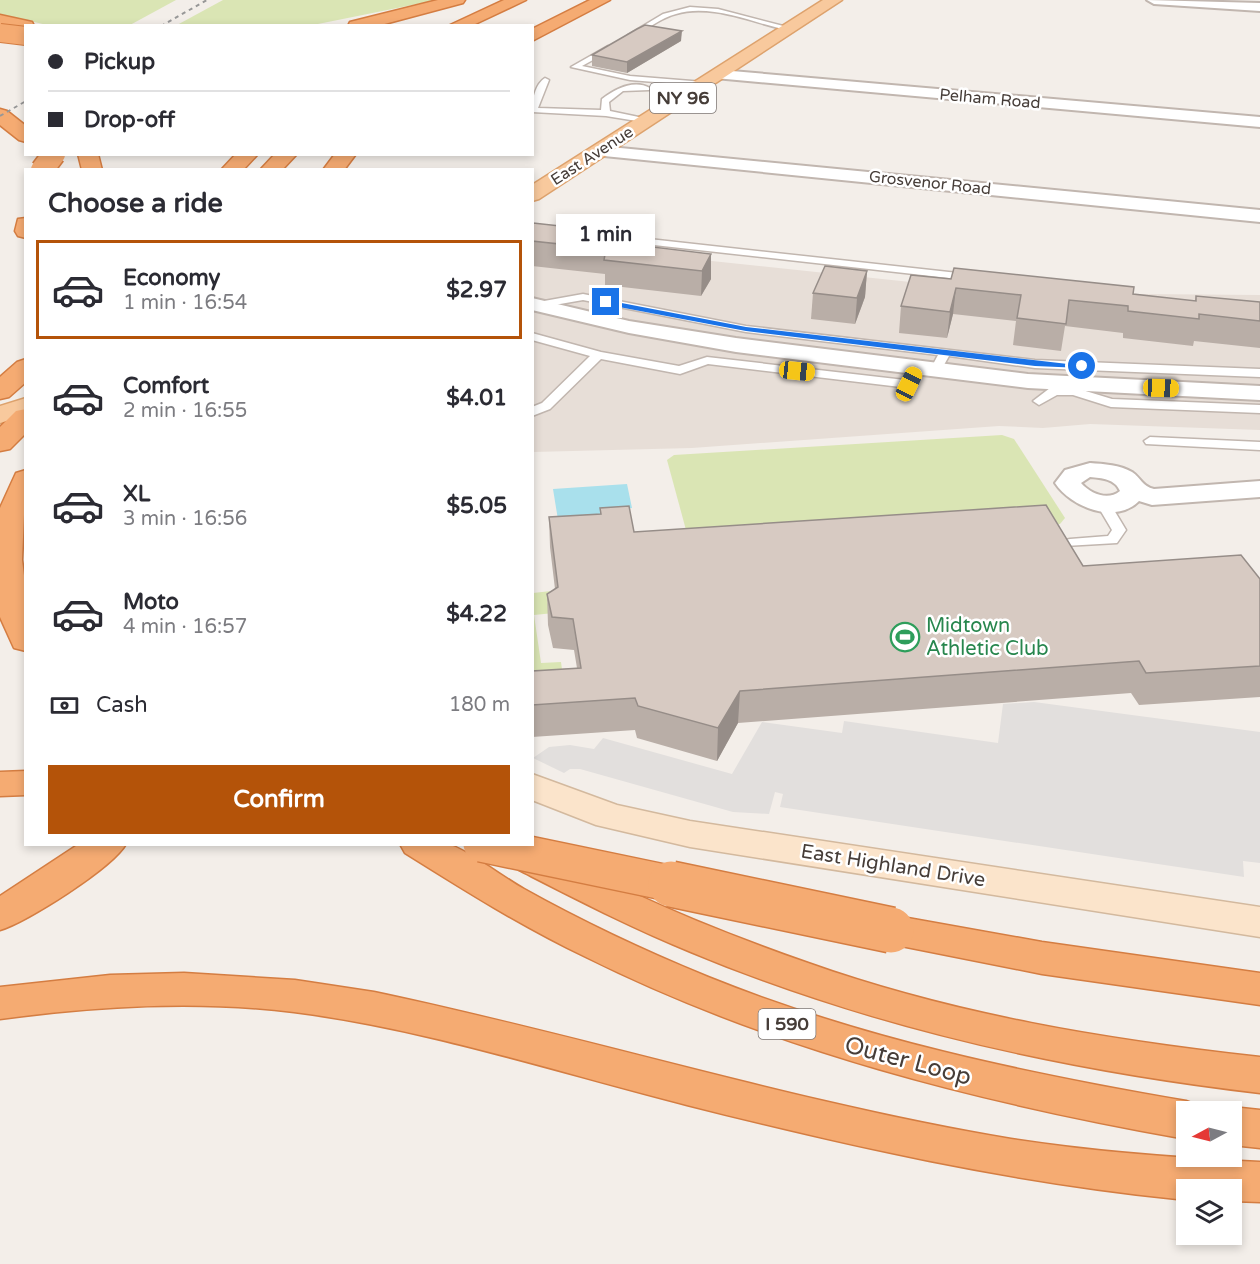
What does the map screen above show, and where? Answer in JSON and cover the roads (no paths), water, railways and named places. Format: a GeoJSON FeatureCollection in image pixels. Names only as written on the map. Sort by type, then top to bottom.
{"type":"FeatureCollection","features":[{"type":"Feature","properties":{"kind":"highway"},"geometry":{"type":"LineString","coordinates":[[352,24],[457,0]]}},
{"type":"Feature","properties":{"kind":"highway"},"geometry":{"type":"LineString","coordinates":[[461,24],[518,0]]}},
{"type":"Feature","properties":{"kind":"highway"},"geometry":{"type":"LineString","coordinates":[[534,25],[595,0]]}},
{"type":"Feature","properties":{"kind":"highway"},"geometry":{"type":"LineString","coordinates":[[534,35],[602,0]]}},
{"type":"Feature","properties":{"kind":"highway"},"geometry":{"type":"LineString","coordinates":[[497,24],[535,7]]}},
{"type":"Feature","properties":{"kind":"highway"},"geometry":{"type":"LineString","coordinates":[[0,20],[24,26]]}},
{"type":"Feature","properties":{"kind":"highway"},"geometry":{"type":"LineString","coordinates":[[0,32],[24,36]]}},
{"type":"Feature","properties":{"kind":"highway"},"geometry":{"type":"LineString","coordinates":[[0,32],[24,45]]}},
{"type":"Feature","properties":{"kind":"highway"},"geometry":{"type":"LineString","coordinates":[[0,42],[24,46]]}},
{"type":"Feature","properties":{"kind":"highway"},"geometry":{"type":"LineString","coordinates":[[0,115],[24,134]]}},
{"type":"Feature","properties":{"kind":"highway"},"geometry":{"type":"LineString","coordinates":[[219,165],[243,156]]}},
{"type":"Feature","properties":{"kind":"highway"},"geometry":{"type":"LineString","coordinates":[[272,168],[285,156]]}},
{"type":"Feature","properties":{"kind":"highway"},"geometry":{"type":"LineString","coordinates":[[335,168],[344,156]]}},
{"type":"Feature","properties":{"kind":"highway"},"geometry":{"type":"LineString","coordinates":[[0,391],[24,369]]}},
{"type":"Feature","properties":{"kind":"highway"},"geometry":{"type":"LineString","coordinates":[[0,443],[24,419]]}},
{"type":"Feature","properties":{"kind":"highway"},"geometry":{"type":"LineString","coordinates":[[24,483],[8,526],[3,567],[11,608],[24,637]]}},
{"type":"Feature","properties":{"kind":"highway"},"geometry":{"type":"LineString","coordinates":[[0,784],[24,783]]}},
{"type":"Feature","properties":{"kind":"highway"},"geometry":{"type":"LineString","coordinates":[[0,915],[103,846]]}},
{"type":"Feature","properties":{"kind":"highway","name":"Outer Loop"},"geometry":{"type":"LineString","coordinates":[[422,846],[489,888],[575,935],[678,983],[774,1020],[947,1073],[1065,1099],[1176,1118]]}},
{"type":"Feature","properties":{"kind":"highway"},"geometry":{"type":"LineString","coordinates":[[491,846],[891,930],[1042,958],[1260,989]]}},
{"type":"Feature","properties":{"kind":"highway","name":"I 590"},"geometry":{"type":"LineString","coordinates":[[511,846],[569,879],[659,922],[760,963],[867,999],[980,1029],[1091,1053],[1162,1065],[1260,1075]]}},
{"type":"Feature","properties":{"kind":"highway"},"geometry":{"type":"LineString","coordinates":[[0,1003],[89,993],[159,989],[231,990],[315,999],[405,1016],[856,1128],[960,1151],[1112,1173],[1260,1182]]}},
{"type":"Feature","properties":{"kind":"highway"},"geometry":{"type":"LineString","coordinates":[[1242,1127],[1260,1129]]}},
{"type":"Feature","properties":{"kind":"main road","name":"East Avenue"},"geometry":{"type":"LineString","coordinates":[[534,194],[834,0]]}},
{"type":"Feature","properties":{"kind":"main road"},"geometry":{"type":"LineString","coordinates":[[0,415],[24,407]]}},
{"type":"Feature","properties":{"kind":"street"},"geometry":{"type":"LineString","coordinates":[[1154,0],[1260,7]]}},
{"type":"Feature","properties":{"kind":"street","name":"Pelham Road"},"geometry":{"type":"LineString","coordinates":[[706,83],[1260,122]]}},
{"type":"Feature","properties":{"kind":"street","name":"Grosvenor Road"},"geometry":{"type":"LineString","coordinates":[[600,151],[1260,216]]}},
{"type":"Feature","properties":{"kind":"street"},"geometry":{"type":"LineString","coordinates":[[535,304],[629,327],[727,344],[933,363],[1073,388],[1201,380],[1260,393]]}},
{"type":"Feature","properties":{"kind":"street"},"geometry":{"type":"LineString","coordinates":[[1133,491],[1127,499],[1103,503],[1075,494],[1068,483],[1069,478],[1074,474],[1090,470],[1111,472],[1127,480],[1133,491],[1152,496],[1260,489]]}},
{"type":"Feature","properties":{"kind":"street","name":"East Highland Drive"},"geometry":{"type":"LineString","coordinates":[[534,787],[609,816],[690,834],[1260,922]]}},
{"type":"Feature","properties":{"kind":"lane"},"geometry":{"type":"LineString","coordinates":[[621,40],[679,10],[726,14],[791,29]]}},
{"type":"Feature","properties":{"kind":"lane"},"geometry":{"type":"LineString","coordinates":[[612,46],[574,67],[630,78],[706,83]]}},
{"type":"Feature","properties":{"kind":"lane"},"geometry":{"type":"LineString","coordinates":[[534,108],[545,80]]}},
{"type":"Feature","properties":{"kind":"lane"},"geometry":{"type":"LineString","coordinates":[[606,113],[605,101],[629,87],[706,83]]}},
{"type":"Feature","properties":{"kind":"lane"},"geometry":{"type":"LineString","coordinates":[[534,110],[606,113],[649,120]]}},
{"type":"Feature","properties":{"kind":"lane"},"geometry":{"type":"LineString","coordinates":[[616,238],[967,277]]}},
{"type":"Feature","properties":{"kind":"lane"},"geometry":{"type":"LineString","coordinates":[[535,304],[583,297],[727,344],[909,384],[933,363]]}},
{"type":"Feature","properties":{"kind":"lane"},"geometry":{"type":"LineString","coordinates":[[534,337],[579,348],[598,356],[680,370],[727,344],[933,363],[1035,363],[1201,380],[1260,373]]}},
{"type":"Feature","properties":{"kind":"lane"},"geometry":{"type":"LineString","coordinates":[[534,410],[546,406],[598,356]]}},
{"type":"Feature","properties":{"kind":"lane"},"geometry":{"type":"LineString","coordinates":[[1039,401],[1054,391],[1073,388],[1111,403],[1260,409]]}},
{"type":"Feature","properties":{"kind":"lane"},"geometry":{"type":"LineString","coordinates":[[1150,441],[1260,446]]}},
{"type":"Feature","properties":{"kind":"lane"},"geometry":{"type":"LineString","coordinates":[[1070,543],[1112,540],[1119,530],[1103,503]]}},
{"type":"Feature","properties":{"kind":"water"},"geometry":{"type":"Polygon","coordinates":[[[627,484],[632,508],[619,509],[559,526],[553,489],[627,484]]]}},
{"type":"Feature","properties":{"kind":"railway"},"geometry":{"type":"LineString","coordinates":[[165,24],[207,0]]}},
{"type":"Feature","properties":{"kind":"railway"},"geometry":{"type":"LineString","coordinates":[[0,116],[24,102]]}},
{"type":"Feature","properties":{"kind":"place","name":"Midtown Athletic Club"},"geometry":{"type":"Point","coordinates":[905,637]}}]}
